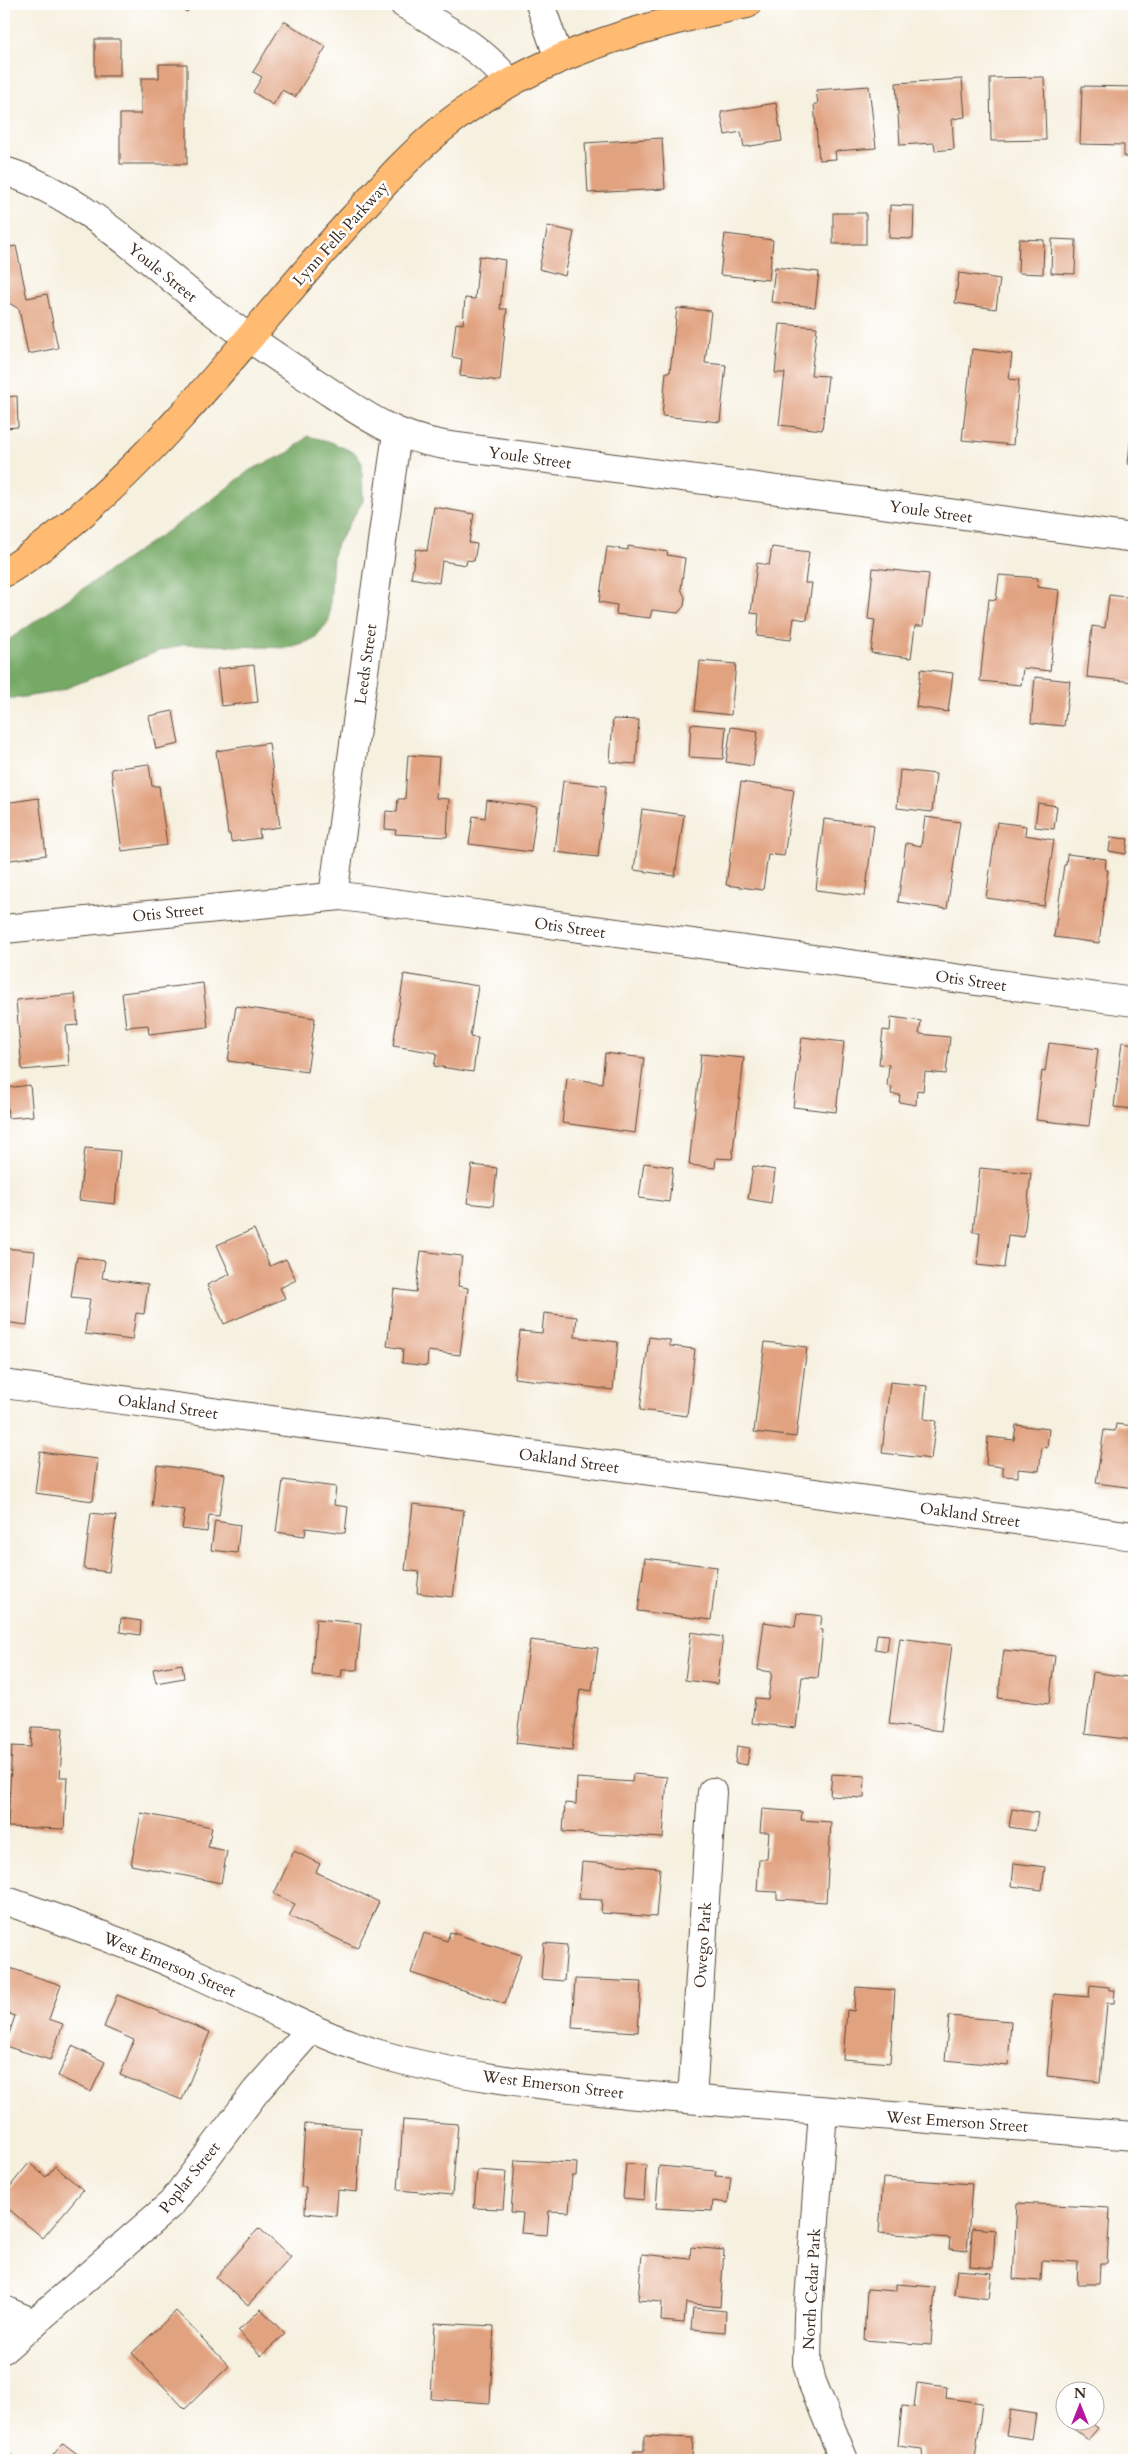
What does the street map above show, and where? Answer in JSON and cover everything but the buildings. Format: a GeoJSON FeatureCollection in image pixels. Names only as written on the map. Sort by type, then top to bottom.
{"type":"FeatureCollection","features":[{"type":"Feature","properties":{"kind":"main road","name":"Lynn Fells Parkway"},"geometry":{"type":"LineString","coordinates":[[4,573],[63,531],[119,482],[182,415],[322,252],[403,164],[450,122],[509,82],[559,59],[653,25],[747,4]]}},
{"type":"Feature","properties":{"kind":"street"},"geometry":{"type":"LineString","coordinates":[[404,4],[469,44],[499,69],[509,82]]}},
{"type":"Feature","properties":{"kind":"street"},"geometry":{"type":"LineString","coordinates":[[540,4],[559,59]]}},
{"type":"Feature","properties":{"kind":"street","name":"Youle Street"},"geometry":{"type":"LineString","coordinates":[[4,171],[41,187],[106,226],[248,338],[368,418],[397,433],[444,445],[1134,538]]}},
{"type":"Feature","properties":{"kind":"street","name":"Leeds Street"},"geometry":{"type":"LineString","coordinates":[[333,896],[397,433]]}},
{"type":"Feature","properties":{"kind":"street","name":"Otis Street"},"geometry":{"type":"LineString","coordinates":[[4,928],[333,896],[1134,1002]]}},
{"type":"Feature","properties":{"kind":"street","name":"Oakland Street"},"geometry":{"type":"LineString","coordinates":[[4,1384],[1134,1536]]}},
{"type":"Feature","properties":{"kind":"street","name":"Owego Park"},"geometry":{"type":"LineString","coordinates":[[692,2099],[712,1792]]}},
{"type":"Feature","properties":{"kind":"street","name":"West Emerson Street"},"geometry":{"type":"LineString","coordinates":[[4,1900],[138,1948],[312,2028],[378,2053],[435,2068],[546,2085],[823,2111],[1134,2136]]}},
{"type":"Feature","properties":{"kind":"street","name":"Poplar Street"},"geometry":{"type":"LineString","coordinates":[[4,2349],[172,2203],[256,2091],[312,2028]]}},
{"type":"Feature","properties":{"kind":"street","name":"North Cedar Park"},"geometry":{"type":"LineString","coordinates":[[823,2111],[808,2315],[807,2363],[812,2382],[844,2460]]}},
{"type":"Feature","properties":{"kind":"street"},"geometry":{"type":"LineString","coordinates":[[4,2310],[34,2323]]}},
{"type":"Feature","properties":{"kind":"green space"},"geometry":{"type":"Polygon","coordinates":[[[308,436],[331,442],[355,453],[362,463],[363,501],[337,544],[333,556],[329,621],[313,640],[287,648],[186,644],[159,651],[57,692],[4,700],[4,643],[208,503],[250,470],[288,453],[308,436]]]}}]}
